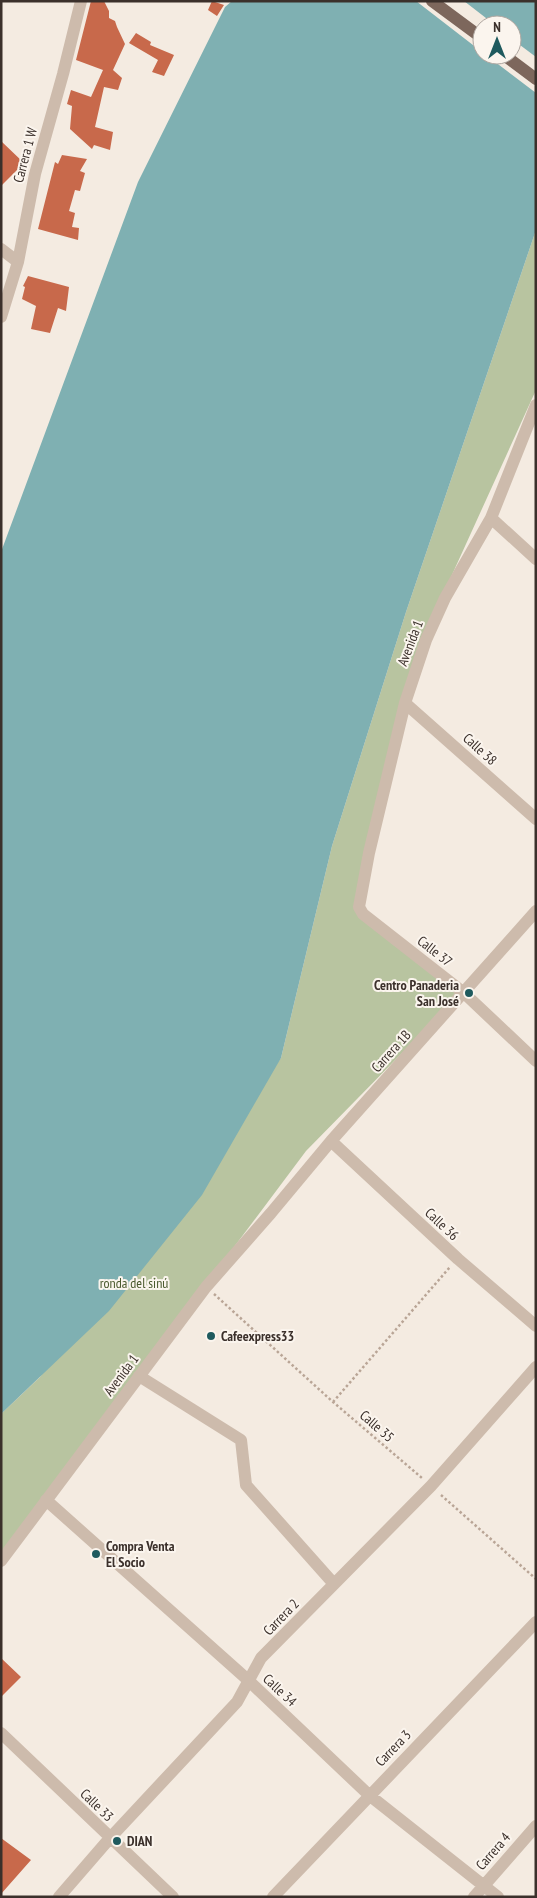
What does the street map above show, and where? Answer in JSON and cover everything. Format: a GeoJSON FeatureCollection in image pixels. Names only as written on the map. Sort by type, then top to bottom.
{"type":"FeatureCollection","features":[{"type":"Feature","properties":{"kind":"main road"},"geometry":{"type":"LineString","coordinates":[[432,1],[472,31]]}},
{"type":"Feature","properties":{"kind":"main road"},"geometry":{"type":"LineString","coordinates":[[517,65],[536,79]]}},
{"type":"Feature","properties":{"kind":"street","name":"Carrera 1 W"},"geometry":{"type":"LineString","coordinates":[[1,317],[18,262],[34,174],[63,74],[81,1]]}},
{"type":"Feature","properties":{"kind":"street"},"geometry":{"type":"LineString","coordinates":[[1,248],[18,262]]}},
{"type":"Feature","properties":{"kind":"street","name":"Avenida 1"},"geometry":{"type":"LineString","coordinates":[[359,907],[361,888],[405,703],[426,640],[445,598],[491,518],[536,405]]}},
{"type":"Feature","properties":{"kind":"street"},"geometry":{"type":"LineString","coordinates":[[491,518],[536,559]]}},
{"type":"Feature","properties":{"kind":"street","name":"Calle 38"},"geometry":{"type":"LineString","coordinates":[[405,703],[536,819]]}},
{"type":"Feature","properties":{"kind":"street","name":"Calle 37"},"geometry":{"type":"LineString","coordinates":[[359,907],[363,914],[464,993],[536,1061]]}},
{"type":"Feature","properties":{"kind":"street","name":"Carrera 1B"},"geometry":{"type":"LineString","coordinates":[[271,1213],[331,1142],[536,911]]}},
{"type":"Feature","properties":{"kind":"street","name":"Calle 36"},"geometry":{"type":"LineString","coordinates":[[331,1142],[458,1259],[536,1326]]}},
{"type":"Feature","properties":{"kind":"street","name":"Avenida 1"},"geometry":{"type":"LineString","coordinates":[[1,1561],[206,1287],[271,1213]]}},
{"type":"Feature","properties":{"kind":"street","name":"Carrera 2"},"geometry":{"type":"LineString","coordinates":[[59,1897],[110,1838],[237,1702],[261,1658],[430,1486],[536,1367]]}},
{"type":"Feature","properties":{"kind":"street"},"geometry":{"type":"LineString","coordinates":[[139,1376],[241,1440],[246,1485],[334,1584]]}},
{"type":"Feature","properties":{"kind":"street","name":"Calle 34"},"geometry":{"type":"LineString","coordinates":[[46,1500],[248,1680],[370,1795],[498,1897]]}},
{"type":"Feature","properties":{"kind":"street","name":"Carrera 3"},"geometry":{"type":"LineString","coordinates":[[273,1897],[536,1622]]}},
{"type":"Feature","properties":{"kind":"street","name":"Calle 33"},"geometry":{"type":"LineString","coordinates":[[1,1733],[173,1897]]}},
{"type":"Feature","properties":{"kind":"street","name":"Carrera 4"},"geometry":{"type":"LineString","coordinates":[[474,1897],[536,1826]]}},
{"type":"Feature","properties":{"kind":"path"},"geometry":{"type":"LineString","coordinates":[[333,1402],[458,1259]]}},
{"type":"Feature","properties":{"kind":"path","name":"Calle 35"},"geometry":{"type":"LineString","coordinates":[[206,1287],[333,1402],[536,1579]]}},
{"type":"Feature","properties":{"kind":"green space","name":"ronda del sinú"},"geometry":{"type":"Polygon","coordinates":[[[536,230],[536,390],[431,621],[355,905],[460,994],[306,1151],[1,1558],[1,1414],[40,1377],[281,1058],[332,846],[406,612],[536,230]]]}},
{"type":"Feature","properties":{"kind":"water"},"geometry":{"type":"Polygon","coordinates":[[[232,1],[536,1],[536,230],[406,612],[332,846],[281,1058],[202,1195],[109,1311],[1,1414],[1,552],[138,182],[225,7],[232,1]]]}},
{"type":"Feature","properties":{"kind":"pier"},"geometry":{"type":"Polygon","coordinates":[[[416,1],[464,1],[482,15],[472,15],[472,44],[416,1]]]}},
{"type":"Feature","properties":{"kind":"pier"},"geometry":{"type":"Polygon","coordinates":[[[522,46],[536,57],[536,93],[499,65],[522,65],[522,46]]]}},
{"type":"Feature","properties":{"kind":"building"},"geometry":{"type":"Polygon","coordinates":[[[91,1],[104,1],[109,11],[109,18],[115,21],[125,44],[113,70],[122,78],[118,90],[104,87],[95,127],[113,132],[110,150],[94,145],[92,149],[70,129],[72,106],[67,104],[71,90],[91,97],[103,70],[76,60],[91,1]]]}},
{"type":"Feature","properties":{"kind":"building"},"geometry":{"type":"Polygon","coordinates":[[[212,1],[224,5],[217,16],[208,10],[212,1]]]}},
{"type":"Feature","properties":{"kind":"building"},"geometry":{"type":"Polygon","coordinates":[[[136,33],[151,42],[150,45],[174,55],[164,76],[152,72],[158,60],[129,43],[136,33]]]}},
{"type":"Feature","properties":{"kind":"building"},"geometry":{"type":"Polygon","coordinates":[[[1,141],[24,163],[1,186],[1,141]]]}},
{"type":"Feature","properties":{"kind":"building"},"geometry":{"type":"Polygon","coordinates":[[[62,155],[87,159],[80,171],[85,173],[80,191],[75,190],[69,211],[75,213],[72,227],[79,228],[78,240],[38,229],[55,162],[58,164],[62,155]]]}},
{"type":"Feature","properties":{"kind":"building"},"geometry":{"type":"Polygon","coordinates":[[[28,276],[69,287],[66,311],[58,308],[50,333],[31,329],[36,306],[22,299],[25,287],[23,286],[28,276]]]}},
{"type":"Feature","properties":{"kind":"building"},"geometry":{"type":"Polygon","coordinates":[[[1,1658],[21,1677],[1,1697],[1,1658]]]}},
{"type":"Feature","properties":{"kind":"building"},"geometry":{"type":"Polygon","coordinates":[[[1,1838],[31,1860],[1,1894],[1,1838]]]}},
{"type":"Feature","properties":{"kind":"place","name":"Centro Panaderia San José"},"geometry":{"type":"Point","coordinates":[469,993]}},
{"type":"Feature","properties":{"kind":"place","name":"Cafeexpress33"},"geometry":{"type":"Point","coordinates":[211,1336]}},
{"type":"Feature","properties":{"kind":"place","name":"Compra Venta El Socio"},"geometry":{"type":"Point","coordinates":[96,1554]}},
{"type":"Feature","properties":{"kind":"place","name":"DIAN"},"geometry":{"type":"Point","coordinates":[117,1841]}}]}
